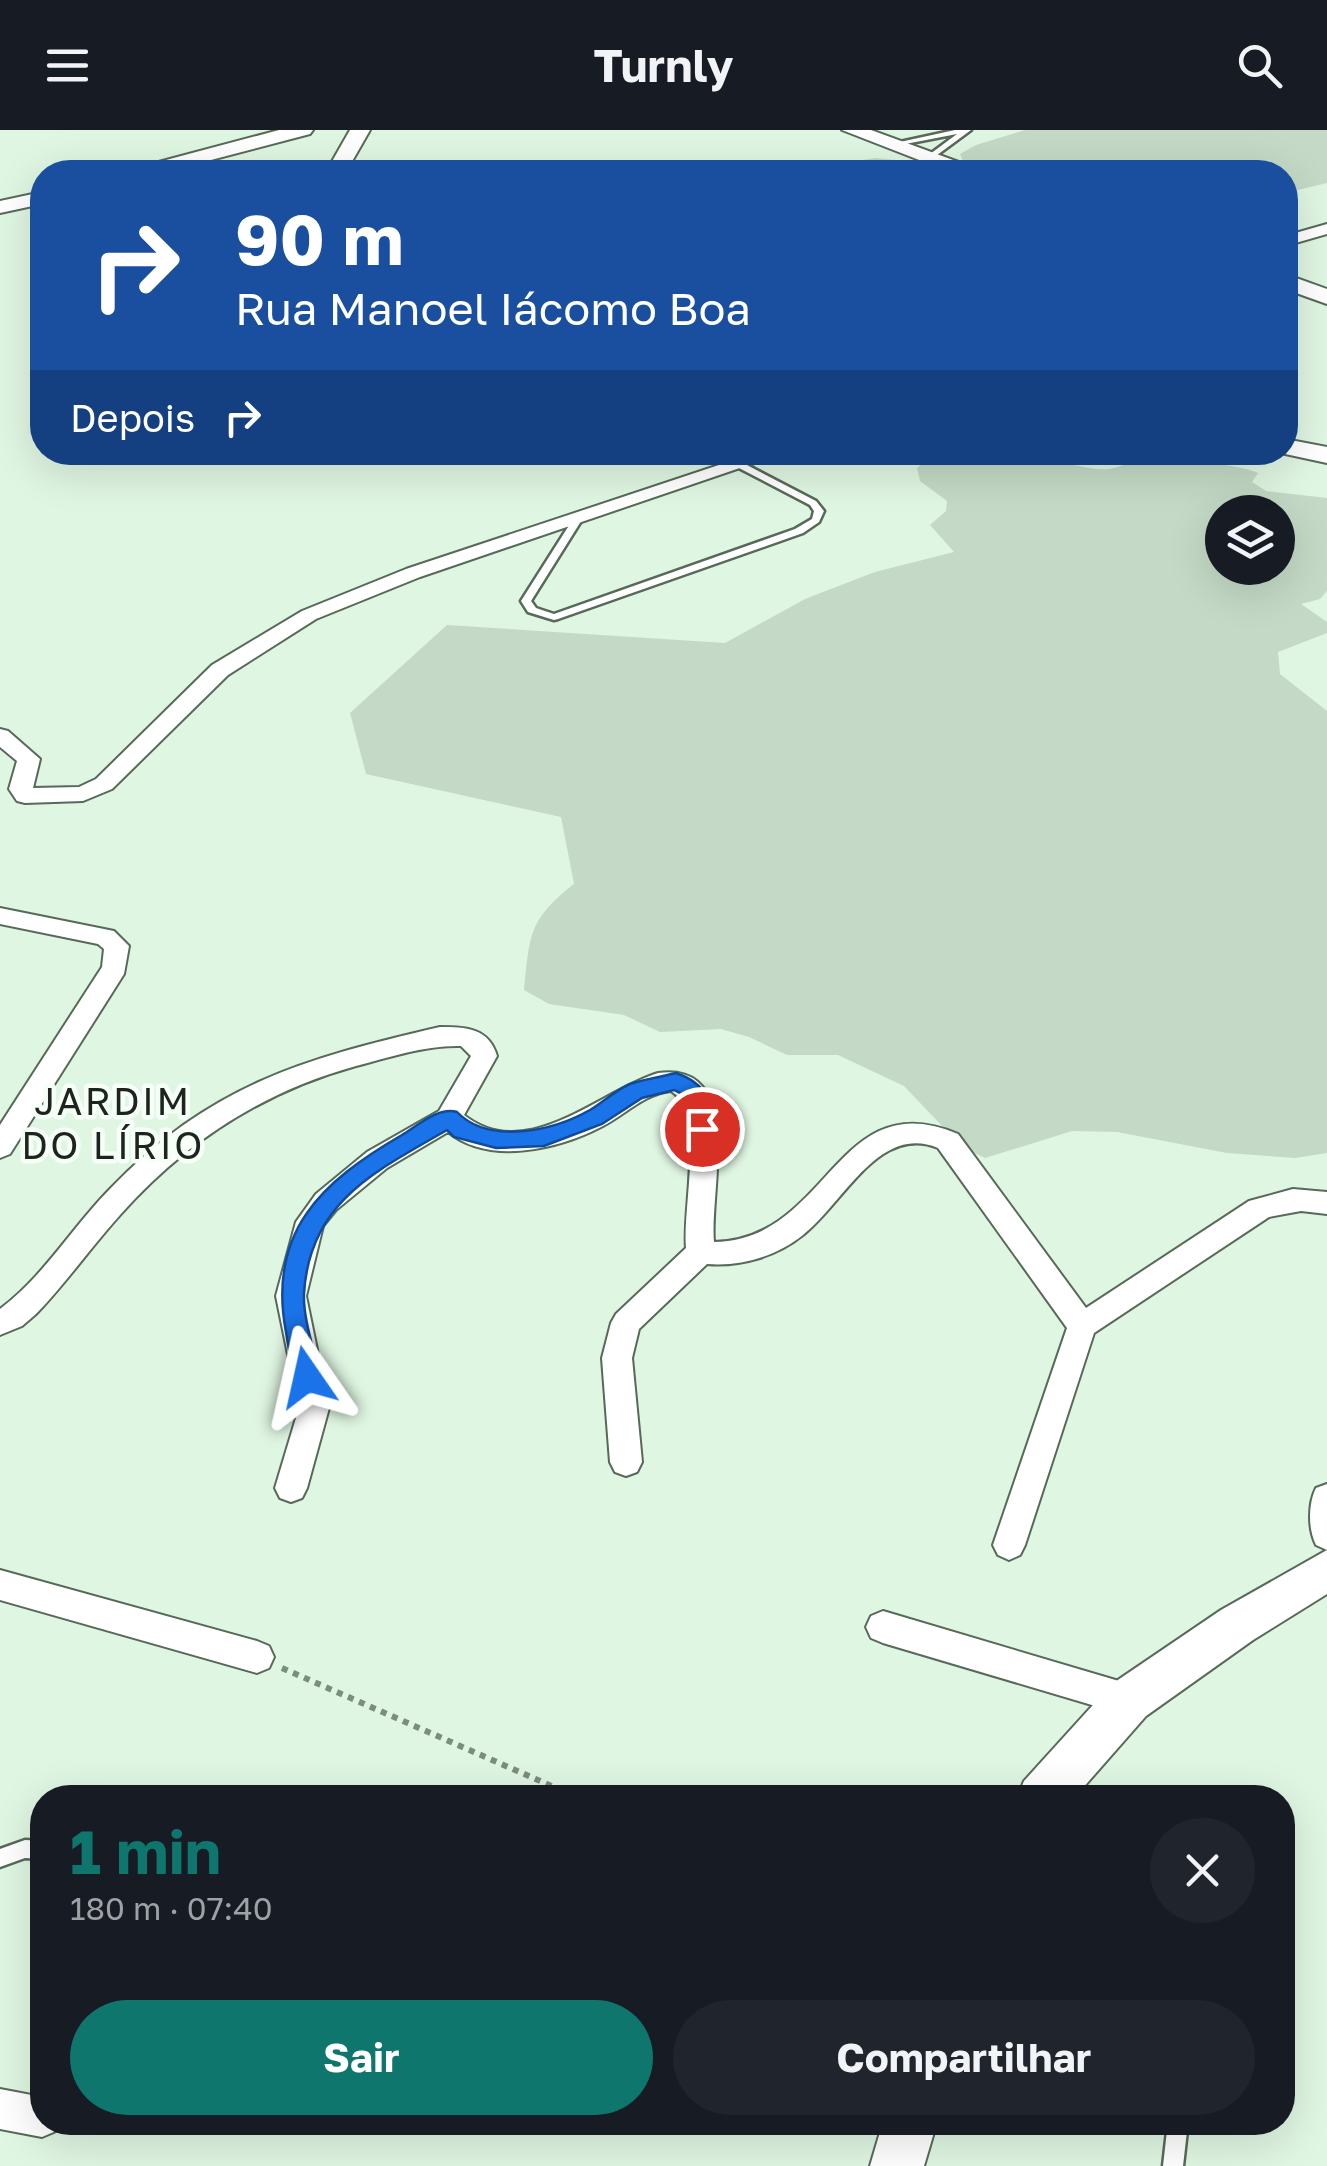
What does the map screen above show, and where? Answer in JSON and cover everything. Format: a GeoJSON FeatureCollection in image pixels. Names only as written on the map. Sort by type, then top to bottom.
{"type":"FeatureCollection","features":[{"type":"Feature","properties":{"kind":"main road"},"geometry":{"type":"LineString","coordinates":[[189,160],[303,130]]}},
{"type":"Feature","properties":{"kind":"main road"},"geometry":{"type":"LineString","coordinates":[[343,160],[360,130]]}},
{"type":"Feature","properties":{"kind":"main road"},"geometry":{"type":"LineString","coordinates":[[852,130],[932,160]]}},
{"type":"Feature","properties":{"kind":"main road"},"geometry":{"type":"LineString","coordinates":[[0,206],[30,200]]}},
{"type":"Feature","properties":{"kind":"main road"},"geometry":{"type":"LineString","coordinates":[[1298,287],[1327,297]]}},
{"type":"Feature","properties":{"kind":"main road"},"geometry":{"type":"LineString","coordinates":[[1298,449],[1327,455]]}},
{"type":"Feature","properties":{"kind":"main road"},"geometry":{"type":"LineString","coordinates":[[1053,1785],[1130,1700],[1237,1625],[1327,1570]]}},
{"type":"Feature","properties":{"kind":"main road"},"geometry":{"type":"LineString","coordinates":[[897,2166],[906,2135]]}},
{"type":"Feature","properties":{"kind":"street"},"geometry":{"type":"LineString","coordinates":[[1298,237],[1327,229]]}},
{"type":"Feature","properties":{"kind":"street"},"geometry":{"type":"LineString","coordinates":[[0,736],[29,759],[21,790],[25,796],[94,790],[150,743],[220,670],[309,615],[413,573],[740,465]]}},
{"type":"Feature","properties":{"kind":"street"},"geometry":{"type":"LineString","coordinates":[[0,916],[90,933],[117,946],[115,968],[0,1147]]}},
{"type":"Feature","properties":{"kind":"street"},"geometry":{"type":"LineString","coordinates":[[0,1324],[8,1322],[37,1294],[112,1206],[190,1132],[230,1104],[277,1080],[440,1036],[466,1037],[480,1046],[484,1056],[449,1118],[377,1160],[326,1202],[310,1222],[292,1296],[314,1408],[291,1488]]}},
{"type":"Feature","properties":{"kind":"street"},"geometry":{"type":"LineString","coordinates":[[449,1118],[462,1131],[496,1140],[544,1138],[594,1118],[636,1091],[676,1082],[692,1089],[701,1104],[703,1154],[696,1228],[702,1252]]}},
{"type":"Feature","properties":{"kind":"street"},"geometry":{"type":"LineString","coordinates":[[702,1252],[727,1256],[759,1247],[796,1226],[887,1136],[910,1128],[930,1129],[948,1141],[1082,1326]]}},
{"type":"Feature","properties":{"kind":"street"},"geometry":{"type":"LineString","coordinates":[[1009,1545],[1082,1326],[1259,1209],[1305,1198],[1327,1203]]}},
{"type":"Feature","properties":{"kind":"street"},"geometry":{"type":"LineString","coordinates":[[626,1462],[617,1358],[626,1324],[702,1252]]}},
{"type":"Feature","properties":{"kind":"street"},"geometry":{"type":"LineString","coordinates":[[1327,1498],[1327,1535]]}},
{"type":"Feature","properties":{"kind":"street"},"geometry":{"type":"LineString","coordinates":[[0,1585],[257,1656]]}},
{"type":"Feature","properties":{"kind":"street"},"geometry":{"type":"LineString","coordinates":[[883,1627],[1130,1700]]}},
{"type":"Feature","properties":{"kind":"street"},"geometry":{"type":"LineString","coordinates":[[0,2110],[30,2115]]}},
{"type":"Feature","properties":{"kind":"lane"},"geometry":{"type":"LineString","coordinates":[[890,145],[967,130]]}},
{"type":"Feature","properties":{"kind":"lane"},"geometry":{"type":"LineString","coordinates":[[929,159],[967,130]]}},
{"type":"Feature","properties":{"kind":"lane"},"geometry":{"type":"LineString","coordinates":[[578,518],[526,601],[541,615],[554,617],[800,531],[816,520],[819,512],[812,503],[740,465]]}},
{"type":"Feature","properties":{"kind":"lane"},"geometry":{"type":"LineString","coordinates":[[0,1858],[30,1850]]}},
{"type":"Feature","properties":{"kind":"lane"},"geometry":{"type":"LineString","coordinates":[[1173,2166],[1177,2135]]}},
{"type":"Feature","properties":{"kind":"path"},"geometry":{"type":"LineString","coordinates":[[257,1656],[550,1785]]}},
{"type":"Feature","properties":{"kind":"green space"},"geometry":{"type":"Polygon","coordinates":[[[1025,130],[1327,130],[1327,183],[1298,190],[1298,160],[963,160],[960,154],[1025,130]]]}},
{"type":"Feature","properties":{"kind":"green space"},"geometry":{"type":"Polygon","coordinates":[[[920,465],[1076,465],[1102,469],[1121,465],[1223,465],[1258,473],[1252,482],[1266,491],[1327,498],[1327,591],[1320,599],[1301,604],[1327,622],[1327,633],[1278,652],[1280,674],[1327,711],[1327,1153],[1295,1158],[1227,1153],[1117,1132],[1072,1131],[985,1158],[962,1147],[904,1086],[838,1055],[787,1055],[721,1029],[660,1032],[624,1015],[549,1004],[524,990],[534,930],[548,908],[574,884],[561,817],[366,774],[350,713],[447,625],[725,643],[805,599],[875,572],[954,552],[930,525],[946,511],[947,501],[920,481],[917,468],[920,465]]]}},
{"type":"Feature","properties":{"kind":"district","name":"JARDIM DO LÍRIO"},"geometry":{"type":"Point","coordinates":[113,1124]}},
{"type":"Feature","properties":{"kind":"route"},"geometry":{"type":"LineString","coordinates":[[307,1377],[292,1296],[302,1246],[310,1222],[326,1202],[377,1160],[449,1118],[462,1131],[496,1140],[544,1138],[594,1118],[654,1084],[676,1082],[692,1089],[701,1104],[702,1129]]}}]}
